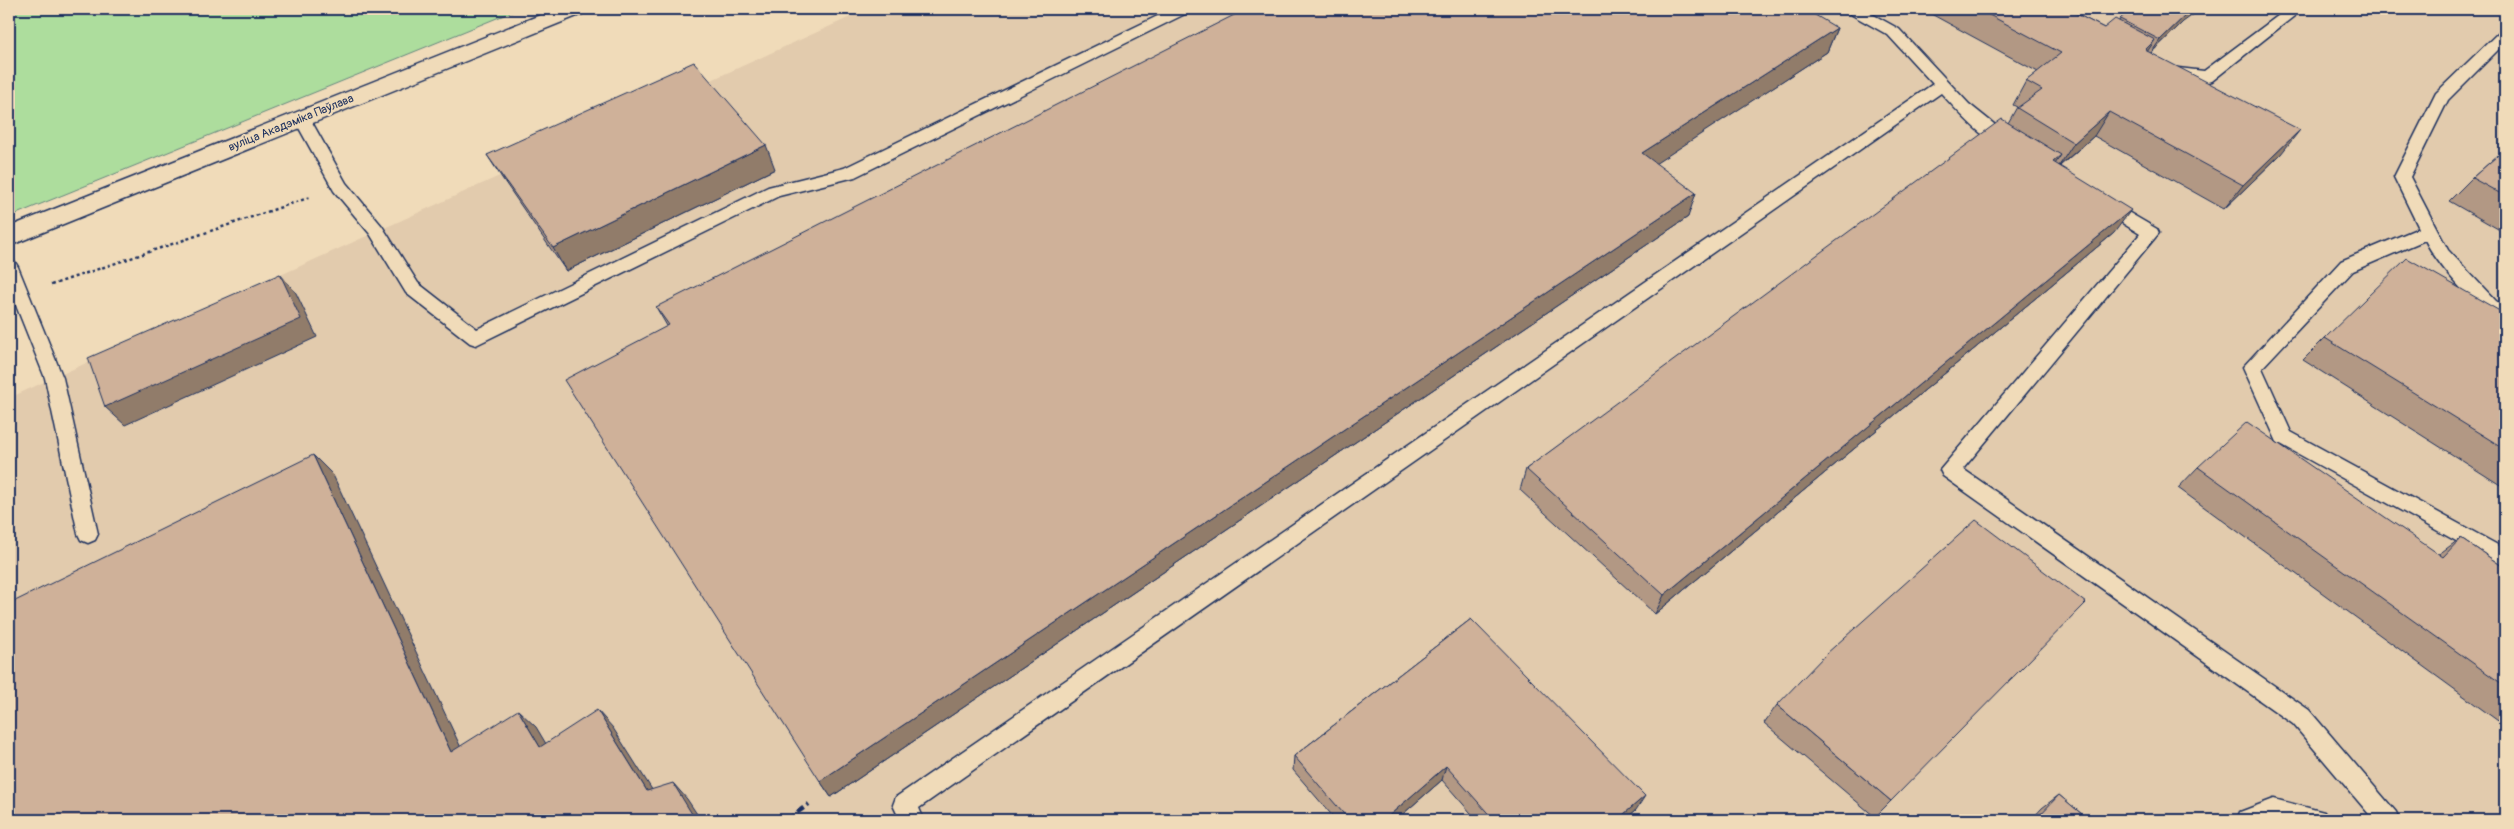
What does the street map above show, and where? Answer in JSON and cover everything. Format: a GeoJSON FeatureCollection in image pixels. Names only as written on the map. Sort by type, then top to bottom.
{"type":"FeatureCollection","features":[{"type":"Feature","properties":{"kind":"main road","name":"вуліца Акадэміка Паўлава"},"geometry":{"type":"LineString","coordinates":[[9,237],[574,9]]}},
{"type":"Feature","properties":{"kind":"lane"},"geometry":{"type":"LineString","coordinates":[[302,119],[340,188],[376,230],[412,288],[476,338],[774,191],[849,173],[1184,9]]}},
{"type":"Feature","properties":{"kind":"lane"},"geometry":{"type":"LineString","coordinates":[[1852,9],[1897,34],[1942,85],[1992,135],[2026,155]]}},
{"type":"Feature","properties":{"kind":"lane"},"geometry":{"type":"LineString","coordinates":[[2152,63],[2169,72],[2207,77],[2296,9]]}},
{"type":"Feature","properties":{"kind":"lane"},"geometry":{"type":"LineString","coordinates":[[2505,34],[2442,97],[2402,177],[2441,254],[2490,306],[2505,315]]}},
{"type":"Feature","properties":{"kind":"lane"},"geometry":{"type":"LineString","coordinates":[[912,820],[904,806],[1942,85]]}},
{"type":"Feature","properties":{"kind":"lane"},"geometry":{"type":"LineString","coordinates":[[2092,197],[2151,233],[1950,470],[2300,717],[2388,820]]}},
{"type":"Feature","properties":{"kind":"lane"},"geometry":{"type":"LineString","coordinates":[[2429,231],[2347,266],[2252,366],[2284,438],[2505,559]]}},
{"type":"Feature","properties":{"kind":"lane"},"geometry":{"type":"LineString","coordinates":[[9,266],[54,378],[88,534]]}},
{"type":"Feature","properties":{"kind":"lane"},"geometry":{"type":"LineString","coordinates":[[2248,820],[2274,810],[2316,820]]}},
{"type":"Feature","properties":{"kind":"path"},"geometry":{"type":"LineString","coordinates":[[21,298],[49,286],[340,188]]}},
{"type":"Feature","properties":{"kind":"shaded area"},"geometry":{"type":"Polygon","coordinates":[[[868,9],[2505,9],[2505,820],[9,820],[9,398],[868,9]]]}},
{"type":"Feature","properties":{"kind":"green space"},"geometry":{"type":"Polygon","coordinates":[[[9,9],[519,9],[9,217],[9,9]]]}},
{"type":"Feature","properties":{"kind":"building"},"geometry":{"type":"Polygon","coordinates":[[[1246,9],[1805,9],[1837,28],[1642,153],[1696,193],[820,781],[564,380],[669,325],[656,307],[1246,9]]]}},
{"type":"Feature","properties":{"kind":"building"},"geometry":{"type":"Polygon","coordinates":[[[1978,9],[2067,9],[2104,28],[2115,19],[2155,40],[2145,50],[2300,130],[2243,185],[2109,112],[2074,143],[2017,108],[2042,90],[2026,81],[2061,53],[1978,9]]]}},
{"type":"Feature","properties":{"kind":"building"},"geometry":{"type":"Polygon","coordinates":[[[2131,9],[2192,9],[2160,40],[2120,19],[2131,9]]]}},
{"type":"Feature","properties":{"kind":"building"},"geometry":{"type":"Polygon","coordinates":[[[694,62],[766,145],[553,248],[487,155],[694,62]]]}},
{"type":"Feature","properties":{"kind":"building"},"geometry":{"type":"Polygon","coordinates":[[[2002,119],[2061,155],[2053,162],[2131,210],[1664,595],[1526,469],[2002,119]]]}},
{"type":"Feature","properties":{"kind":"building"},"geometry":{"type":"Polygon","coordinates":[[[2505,149],[2505,196],[2472,178],[2505,149]]]}},
{"type":"Feature","properties":{"kind":"building"},"geometry":{"type":"Polygon","coordinates":[[[2407,258],[2505,314],[2505,449],[2325,338],[2407,258]]]}},
{"type":"Feature","properties":{"kind":"building"},"geometry":{"type":"Polygon","coordinates":[[[280,274],[301,319],[105,407],[88,358],[280,274]]]}},
{"type":"Feature","properties":{"kind":"building"},"geometry":{"type":"Polygon","coordinates":[[[2247,422],[2443,557],[2461,538],[2505,568],[2505,686],[2198,467],[2247,422]]]}},
{"type":"Feature","properties":{"kind":"building"},"geometry":{"type":"Polygon","coordinates":[[[313,455],[451,752],[518,710],[540,747],[597,710],[647,791],[673,783],[692,814],[682,820],[9,820],[9,604],[313,455]]]}},
{"type":"Feature","properties":{"kind":"building"},"geometry":{"type":"Polygon","coordinates":[[[1976,520],[2086,603],[1891,801],[1777,705],[1826,654],[1976,520]]]}},
{"type":"Feature","properties":{"kind":"building"},"geometry":{"type":"Polygon","coordinates":[[[1471,619],[1645,796],[1617,820],[1494,820],[1446,766],[1384,820],[1349,820],[1294,756],[1471,619]]]}},
{"type":"Feature","properties":{"kind":"building"},"geometry":{"type":"Polygon","coordinates":[[[2059,795],[2089,820],[2035,820],[2059,795]]]}},
{"type":"Feature","properties":{"kind":"railway"},"geometry":{"type":"LineString","coordinates":[[787,820],[809,804]]}}]}
